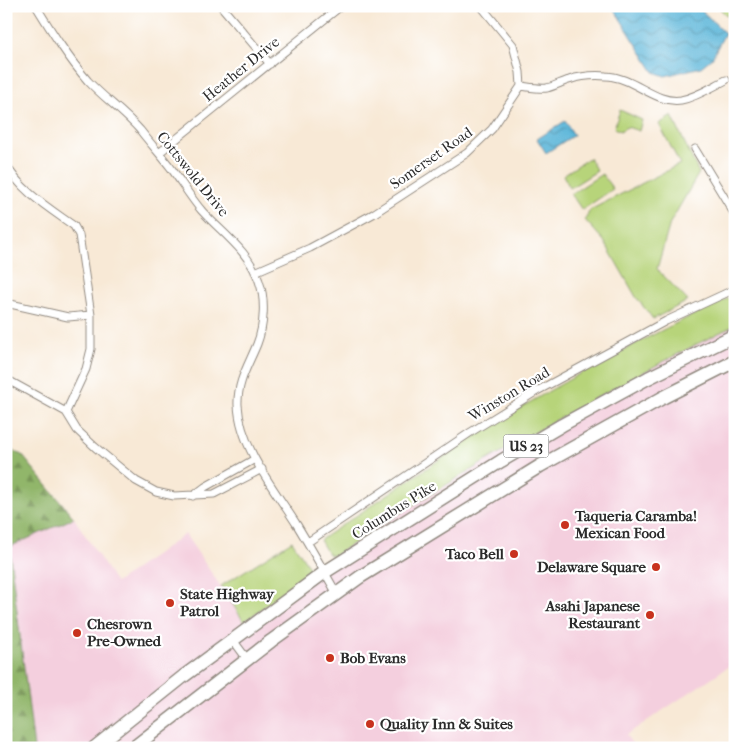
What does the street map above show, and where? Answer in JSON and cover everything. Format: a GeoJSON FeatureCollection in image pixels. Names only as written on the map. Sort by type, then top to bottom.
{"type":"FeatureCollection","features":[{"type":"Feature","properties":{"kind":"highway","name":"Columbus Pike"},"geometry":{"type":"LineString","coordinates":[[94,748],[176,682],[325,572],[500,461],[648,378],[735,335]]}},
{"type":"Feature","properties":{"kind":"highway","name":"US 23"},"geometry":{"type":"LineString","coordinates":[[133,748],[271,640],[360,577],[540,466],[735,361]]}},
{"type":"Feature","properties":{"kind":"street","name":"Cottswold Drive"},"geometry":{"type":"LineString","coordinates":[[36,6],[72,62],[86,79],[138,128],[203,212],[233,242],[246,257],[255,272],[260,282],[262,318],[257,344],[243,373],[238,402],[241,428],[255,459],[308,542],[337,594]]}},
{"type":"Feature","properties":{"kind":"street"},"geometry":{"type":"LineString","coordinates":[[221,6],[270,64]]}},
{"type":"Feature","properties":{"kind":"street","name":"Heather Drive"},"geometry":{"type":"LineString","coordinates":[[159,153],[341,6]]}},
{"type":"Feature","properties":{"kind":"street"},"geometry":{"type":"LineString","coordinates":[[481,6],[513,45],[520,72],[521,86],[548,88],[570,79],[588,76],[609,76],[635,84],[667,100],[674,100],[692,97],[726,80]]}},
{"type":"Feature","properties":{"kind":"street","name":"Somerset Road"},"geometry":{"type":"LineString","coordinates":[[255,272],[342,232],[467,153],[492,129],[521,86]]}},
{"type":"Feature","properties":{"kind":"street"},"geometry":{"type":"LineString","coordinates":[[695,149],[735,215]]}},
{"type":"Feature","properties":{"kind":"street"},"geometry":{"type":"LineString","coordinates":[[6,164],[12,176],[20,185],[74,226],[81,240],[91,315],[92,340],[89,359],[66,412]]}},
{"type":"Feature","properties":{"kind":"street","name":"Winston Road"},"geometry":{"type":"LineString","coordinates":[[308,542],[471,432],[537,391],[666,321],[735,289]]}},
{"type":"Feature","properties":{"kind":"street"},"geometry":{"type":"LineString","coordinates":[[6,303],[47,314],[68,317],[91,315]]}},
{"type":"Feature","properties":{"kind":"street"},"geometry":{"type":"LineString","coordinates":[[6,379],[66,412],[77,430],[136,481],[165,495],[192,496],[214,494],[262,469]]}},
{"type":"Feature","properties":{"kind":"street"},"geometry":{"type":"LineString","coordinates":[[192,496],[255,459]]}},
{"type":"Feature","properties":{"kind":"street"},"geometry":{"type":"LineString","coordinates":[[233,640],[248,659]]}},
{"type":"Feature","properties":{"kind":"shaded area"},"geometry":{"type":"Polygon","coordinates":[[[735,325],[735,662],[626,735],[635,748],[34,748],[9,547],[74,518],[116,583],[185,534],[244,621],[309,573],[383,523],[507,448],[689,347],[735,325]]]}},
{"type":"Feature","properties":{"kind":"green space"},"geometry":{"type":"Polygon","coordinates":[[[717,6],[735,6],[735,24],[717,6]]]}},
{"type":"Feature","properties":{"kind":"green space"},"geometry":{"type":"Polygon","coordinates":[[[620,110],[642,120],[639,131],[627,127],[620,131],[614,128],[620,110]]]}},
{"type":"Feature","properties":{"kind":"green space"},"geometry":{"type":"Polygon","coordinates":[[[672,116],[699,173],[670,223],[657,269],[688,301],[653,319],[636,297],[604,241],[585,220],[590,210],[680,164],[659,124],[672,116]]]}},
{"type":"Feature","properties":{"kind":"green space"},"geometry":{"type":"Polygon","coordinates":[[[589,158],[597,171],[570,188],[563,175],[589,158]]]}},
{"type":"Feature","properties":{"kind":"green space"},"geometry":{"type":"Polygon","coordinates":[[[602,174],[613,189],[582,210],[571,194],[602,174]]]}},
{"type":"Feature","properties":{"kind":"green space"},"geometry":{"type":"Polygon","coordinates":[[[735,295],[735,325],[590,401],[460,476],[334,556],[328,554],[320,540],[491,426],[550,390],[611,357],[735,295]]]}},
{"type":"Feature","properties":{"kind":"green space"},"geometry":{"type":"Polygon","coordinates":[[[6,448],[22,455],[74,518],[9,547],[34,748],[6,748],[6,448]]]}},
{"type":"Feature","properties":{"kind":"green space"},"geometry":{"type":"Polygon","coordinates":[[[292,541],[309,567],[309,573],[244,622],[221,586],[292,541]]]}},
{"type":"Feature","properties":{"kind":"water"},"geometry":{"type":"Polygon","coordinates":[[[612,6],[697,6],[725,33],[712,58],[701,67],[665,76],[654,72],[612,6]]]}},
{"type":"Feature","properties":{"kind":"water"},"geometry":{"type":"Polygon","coordinates":[[[565,121],[574,135],[546,153],[537,139],[565,121]]]}},
{"type":"Feature","properties":{"kind":"place","name":"Taqueria Caramba! Mexican Food"},"geometry":{"type":"Point","coordinates":[565,525]}},
{"type":"Feature","properties":{"kind":"place","name":"Taco Bell"},"geometry":{"type":"Point","coordinates":[514,554]}},
{"type":"Feature","properties":{"kind":"place","name":"Delaware Square"},"geometry":{"type":"Point","coordinates":[656,567]}},
{"type":"Feature","properties":{"kind":"place","name":"State Highway Patrol"},"geometry":{"type":"Point","coordinates":[170,603]}},
{"type":"Feature","properties":{"kind":"place","name":"Asahi Japanese Restaurant"},"geometry":{"type":"Point","coordinates":[650,615]}},
{"type":"Feature","properties":{"kind":"place","name":"Chesrown Pre-Owned"},"geometry":{"type":"Point","coordinates":[77,633]}},
{"type":"Feature","properties":{"kind":"place","name":"Bob Evans"},"geometry":{"type":"Point","coordinates":[330,658]}},
{"type":"Feature","properties":{"kind":"place","name":"Quality Inn & Suites"},"geometry":{"type":"Point","coordinates":[370,724]}}]}
